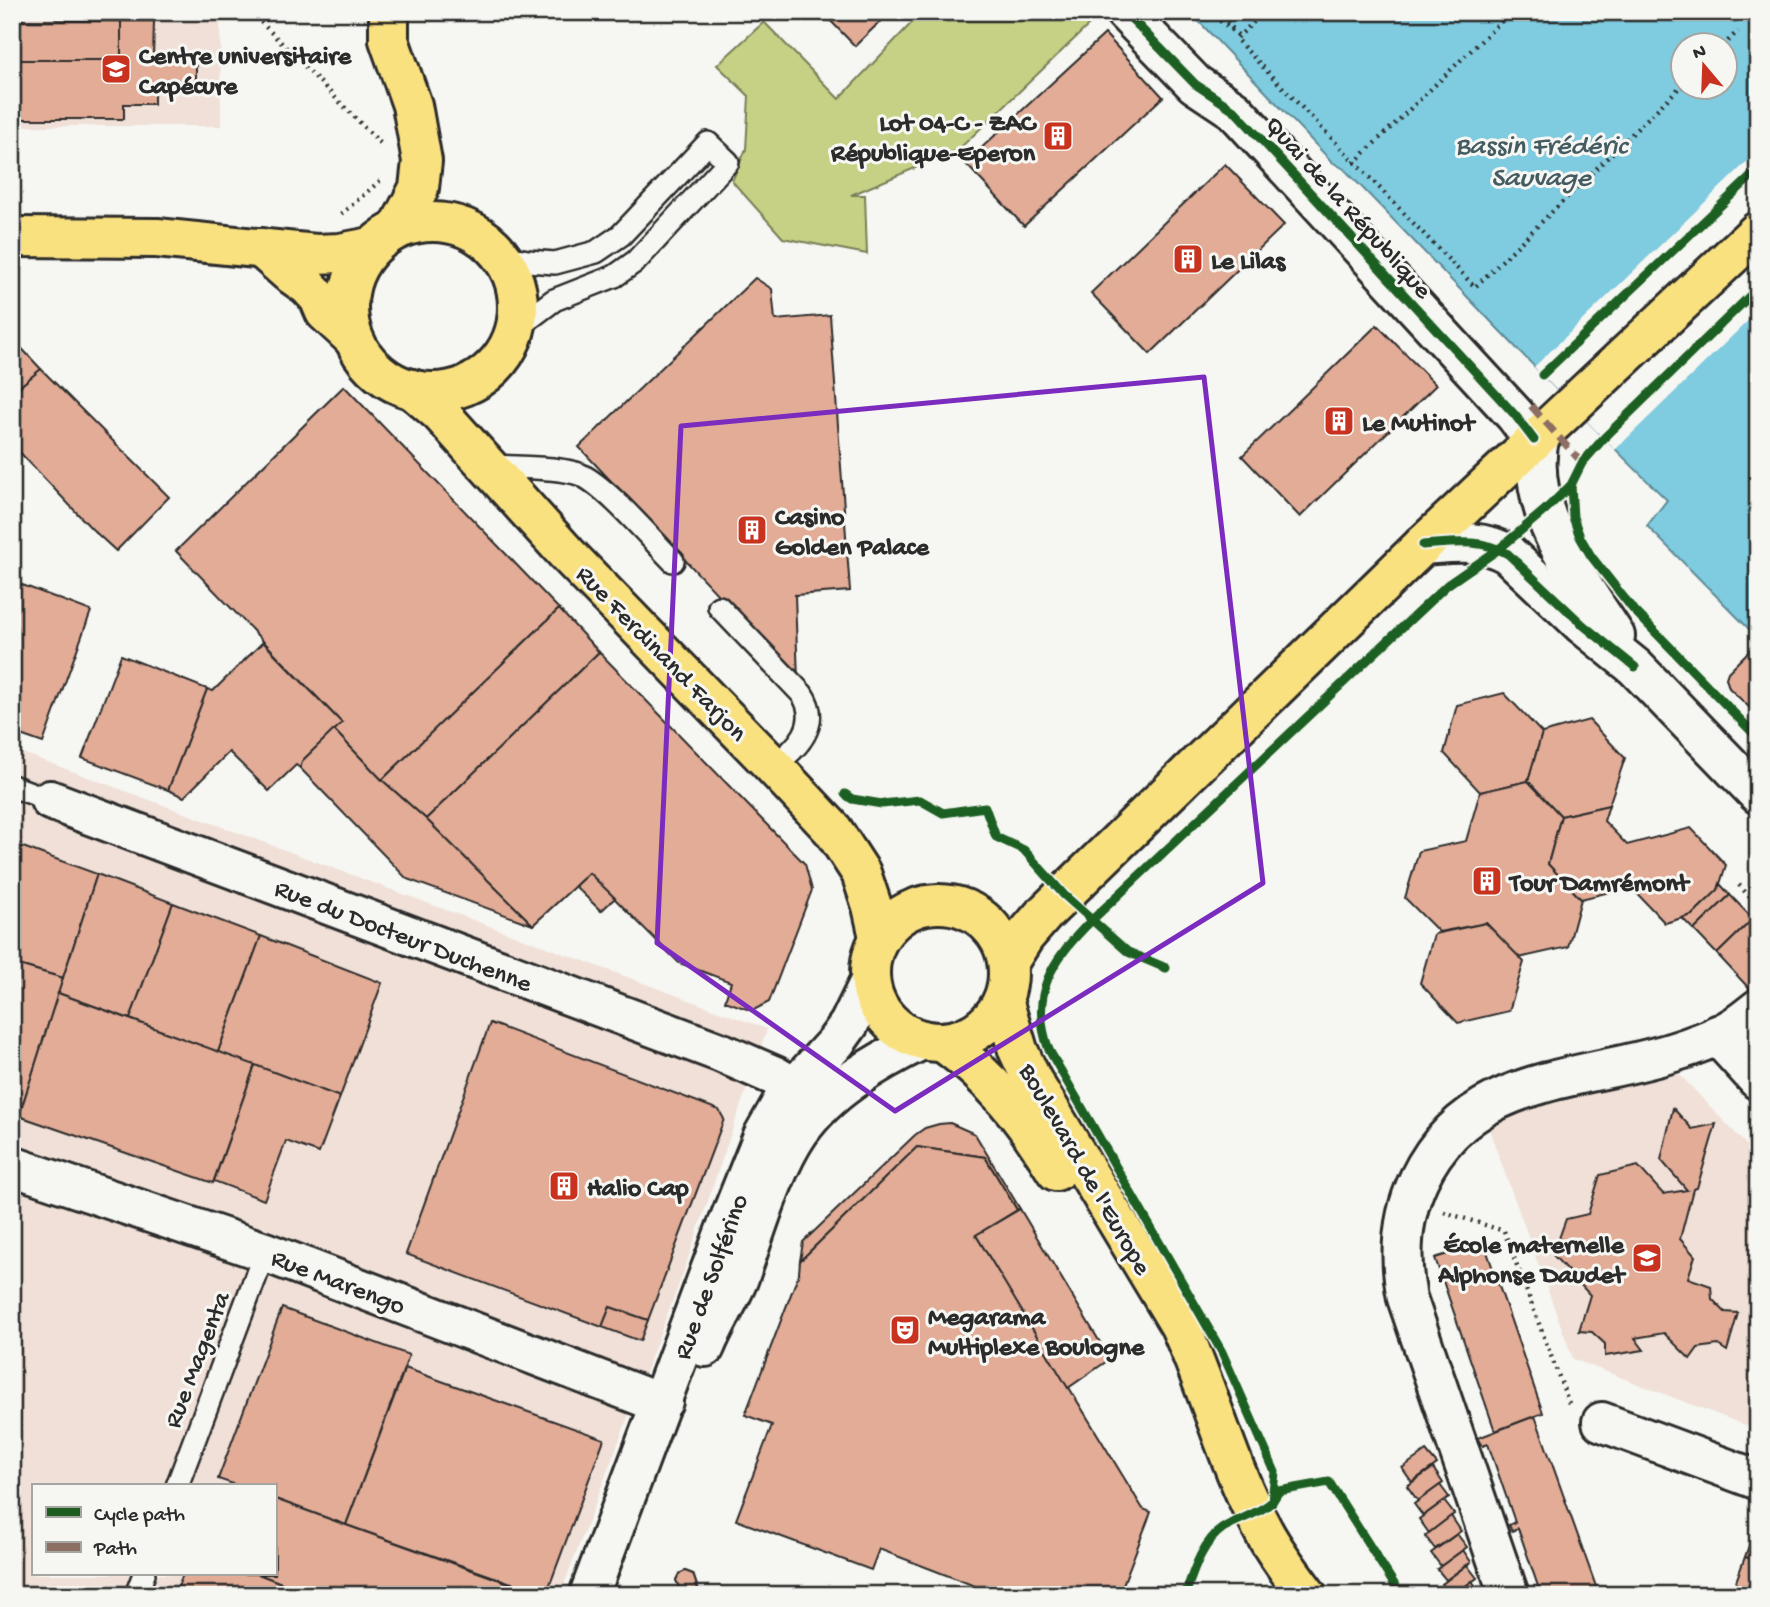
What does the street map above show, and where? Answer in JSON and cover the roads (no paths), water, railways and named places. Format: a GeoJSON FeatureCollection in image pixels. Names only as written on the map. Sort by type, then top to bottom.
{"type":"FeatureCollection","features":[{"type":"Feature","properties":{"kind":"main road"},"geometry":{"type":"LineString","coordinates":[[353,338],[348,314],[349,290],[357,267],[385,238],[419,188],[422,161],[412,105],[389,40],[389,12]]}},
{"type":"Feature","properties":{"kind":"main road"},"geometry":{"type":"LineString","coordinates":[[12,237],[157,238],[261,248],[316,254],[340,253],[424,222],[450,223],[467,228],[482,237],[501,256],[513,279],[517,296],[514,330],[503,356],[490,370],[475,380],[449,390],[431,392],[412,389],[391,381],[377,371],[366,360],[353,338],[324,312],[319,298],[308,286],[261,248]]}},
{"type":"Feature","properties":{"kind":"main road"},"geometry":{"type":"LineString","coordinates":[[1008,963],[1025,936],[1044,914],[1423,545],[1758,231]]}},
{"type":"Feature","properties":{"kind":"main road","name":"Rue Ferdinand Farjon"},"geometry":{"type":"LineString","coordinates":[[412,389],[440,413],[567,554],[833,831],[854,860],[867,889],[879,937]]}},
{"type":"Feature","properties":{"kind":"main road"},"geometry":{"type":"LineString","coordinates":[[932,904],[953,905],[972,912],[989,925],[1002,942],[1008,963],[1008,982],[1003,1000],[984,1026],[964,1038],[932,1041],[902,1032],[887,1019],[876,1001],[870,981],[871,958],[879,937],[893,921],[911,909],[932,904]]}},
{"type":"Feature","properties":{"kind":"main road","name":"Boulevard de l'Europe"},"geometry":{"type":"LineString","coordinates":[[1003,1000],[1018,1050],[1032,1080],[1180,1326],[1255,1514],[1266,1536],[1307,1595]]}},
{"type":"Feature","properties":{"kind":"main road","name":"Boulevard de l'Europe"},"geometry":{"type":"LineString","coordinates":[[932,1041],[994,1084],[1030,1130],[1146,1318],[1172,1371],[1201,1454],[1231,1525],[1277,1595]]}},
{"type":"Feature","properties":{"kind":"street","name":"Quai de la République"},"geometry":{"type":"LineString","coordinates":[[1125,12],[1195,84],[1234,110],[1537,437]]}},
{"type":"Feature","properties":{"kind":"street"},"geometry":{"type":"LineString","coordinates":[[1537,437],[1539,481],[1545,510],[1554,532],[1575,574],[1635,667]]}},
{"type":"Feature","properties":{"kind":"street"},"geometry":{"type":"LineString","coordinates":[[1423,545],[1474,542],[1508,554],[1583,625],[1635,667],[1758,794]]}},
{"type":"Feature","properties":{"kind":"street","name":"Rue du Docteur Duchenne"},"geometry":{"type":"LineString","coordinates":[[50,800],[722,1053],[794,1087]]}},
{"type":"Feature","properties":{"kind":"street","name":"Rue de Solférino"},"geometry":{"type":"LineString","coordinates":[[589,1595],[755,1154],[774,1114],[794,1087],[836,1042],[855,1013],[870,981]]}},
{"type":"Feature","properties":{"kind":"street"},"geometry":{"type":"LineString","coordinates":[[1510,1595],[1407,1298],[1402,1264],[1410,1201],[1432,1153],[1443,1139],[1482,1107],[1535,1086],[1662,1055],[1731,1029],[1758,1009]]}},
{"type":"Feature","properties":{"kind":"street"},"geometry":{"type":"LineString","coordinates":[[1717,1035],[1758,1080]]}},
{"type":"Feature","properties":{"kind":"street","name":"Rue de Solférino"},"geometry":{"type":"LineString","coordinates":[[613,1595],[708,1338],[737,1281],[788,1150],[808,1119],[864,1073],[932,1041]]}},
{"type":"Feature","properties":{"kind":"street","name":"Rue Marengo"},"geometry":{"type":"LineString","coordinates":[[12,1166],[265,1252],[644,1397],[663,1401]]}},
{"type":"Feature","properties":{"kind":"street"},"geometry":{"type":"LineString","coordinates":[[1602,1422],[1758,1480]]}},
{"type":"Feature","properties":{"kind":"lane"},"geometry":{"type":"LineString","coordinates":[[501,256],[541,263],[568,261],[596,252],[621,235],[708,143],[728,162],[643,254],[615,276],[554,300],[514,330]]}},
{"type":"Feature","properties":{"kind":"lane"},"geometry":{"type":"LineString","coordinates":[[621,235],[643,254]]}},
{"type":"Feature","properties":{"kind":"lane"},"geometry":{"type":"LineString","coordinates":[[487,466],[566,471],[580,475],[603,491],[673,561]]}},
{"type":"Feature","properties":{"kind":"lane"},"geometry":{"type":"LineString","coordinates":[[719,607],[807,701],[810,717],[805,733],[795,750],[773,766]]}},
{"type":"Feature","properties":{"kind":"lane","name":"Rue du Docteur Duchenne"},"geometry":{"type":"LineString","coordinates":[[12,786],[50,800]]}},
{"type":"Feature","properties":{"kind":"lane","name":"Rue Magenta"},"geometry":{"type":"LineString","coordinates":[[178,1484],[265,1252]]}},
{"type":"Feature","properties":{"kind":"lane"},"geometry":{"type":"LineString","coordinates":[[136,1595],[143,1576]]}},
{"type":"Feature","properties":{"kind":"water","name":"Bassin Frédéric Sauvage"},"geometry":{"type":"Polygon","coordinates":[[[1190,12],[1758,12],[1758,638],[1647,526],[1667,500],[1544,377],[1344,169],[1332,162],[1190,12]]]}},
{"type":"Feature","properties":{"kind":"place","name":"Centre universitaire Capécure"},"geometry":{"type":"Point","coordinates":[116,69]}},
{"type":"Feature","properties":{"kind":"place","name":"Lot 04-C - ZAC République-Eperon"},"geometry":{"type":"Point","coordinates":[1058,136]}},
{"type":"Feature","properties":{"kind":"place","name":"Le Lilas"},"geometry":{"type":"Point","coordinates":[1188,259]}},
{"type":"Feature","properties":{"kind":"place","name":"Le Mutinot"},"geometry":{"type":"Point","coordinates":[1339,421]}},
{"type":"Feature","properties":{"kind":"place","name":"Casino Golden Palace"},"geometry":{"type":"Point","coordinates":[752,530]}},
{"type":"Feature","properties":{"kind":"place","name":"Tour Damrémont"},"geometry":{"type":"Point","coordinates":[1487,881]}},
{"type":"Feature","properties":{"kind":"place","name":"Halio Cap"},"geometry":{"type":"Point","coordinates":[564,1186]}},
{"type":"Feature","properties":{"kind":"place","name":"École maternelle Alphonse Daudet"},"geometry":{"type":"Point","coordinates":[1647,1258]}},
{"type":"Feature","properties":{"kind":"place","name":"Megarama Multiplexe Boulogne"},"geometry":{"type":"Point","coordinates":[905,1330]}}]}
